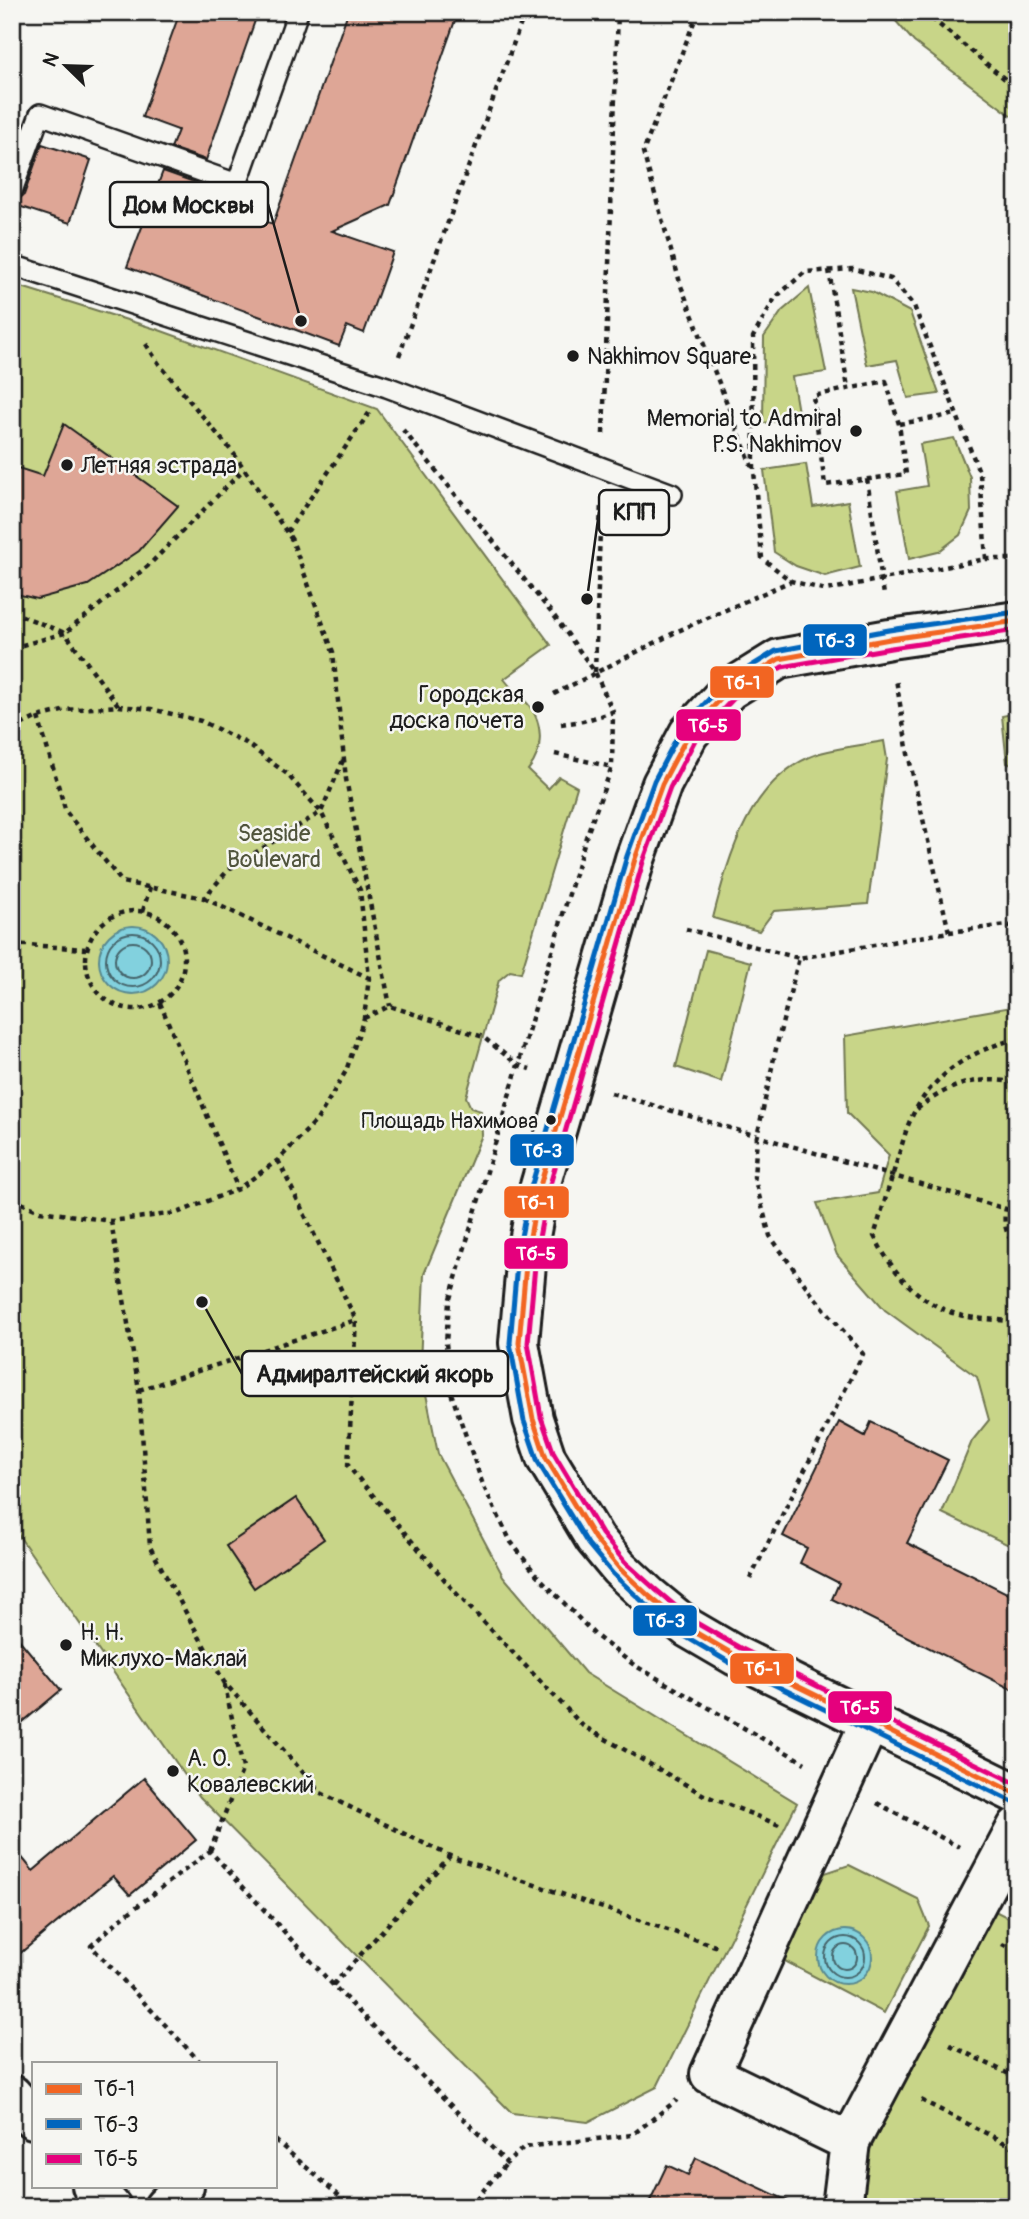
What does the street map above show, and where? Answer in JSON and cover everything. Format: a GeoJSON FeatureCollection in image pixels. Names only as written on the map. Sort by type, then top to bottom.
{"type":"FeatureCollection","features":[{"type":"Feature","properties":{"kind":"main road"},"geometry":{"type":"LineString","coordinates":[[1017,621],[890,639],[779,659],[729,690],[689,733],[662,784],[635,859],[541,1181],[527,1253],[519,1343],[533,1419],[546,1458],[595,1539],[619,1568],[649,1596],[688,1628],[736,1656],[1017,1794]]}},
{"type":"Feature","properties":{"kind":"main road"},"geometry":{"type":"LineString","coordinates":[[850,2142],[710,2074],[870,1722]]}},
{"type":"Feature","properties":{"kind":"main road"},"geometry":{"type":"LineString","coordinates":[[842,2207],[850,2142],[1017,1827]]}},
{"type":"Feature","properties":{"kind":"main road"},"geometry":{"type":"LineString","coordinates":[[12,2095],[32,2118]]}},
{"type":"Feature","properties":{"kind":"main road"},"geometry":{"type":"LineString","coordinates":[[163,2207],[182,2188]]}},
{"type":"Feature","properties":{"kind":"lane"},"geometry":{"type":"LineString","coordinates":[[12,191],[40,114],[237,184],[298,12]]}},
{"type":"Feature","properties":{"kind":"lane"},"geometry":{"type":"LineString","coordinates":[[12,265],[672,494]]}},
{"type":"Feature","properties":{"kind":"path"},"geometry":{"type":"LineString","coordinates":[[287,532],[383,394],[525,12]]}},
{"type":"Feature","properties":{"kind":"path"},"geometry":{"type":"LineString","coordinates":[[595,672],[618,12]]}},
{"type":"Feature","properties":{"kind":"path"},"geometry":{"type":"LineString","coordinates":[[698,12],[643,152],[681,286],[754,471]]}},
{"type":"Feature","properties":{"kind":"path"},"geometry":{"type":"LineString","coordinates":[[924,12],[1017,89]]}},
{"type":"Feature","properties":{"kind":"path"},"geometry":{"type":"LineString","coordinates":[[986,559],[980,474],[914,306],[891,279],[852,269],[804,272],[775,298],[753,337],[754,471],[762,558],[791,581],[826,590],[986,559],[1017,559]]}},
{"type":"Feature","properties":{"kind":"path"},"geometry":{"type":"LineString","coordinates":[[829,270],[848,388]]}},
{"type":"Feature","properties":{"kind":"path"},"geometry":{"type":"LineString","coordinates":[[116,300],[159,364],[234,454],[287,532],[333,652],[344,757],[390,1006]]}},
{"type":"Feature","properties":{"kind":"path"},"geometry":{"type":"LineString","coordinates":[[886,382],[899,424],[906,474],[825,485],[813,396],[848,388],[886,382]]}},
{"type":"Feature","properties":{"kind":"path"},"geometry":{"type":"LineString","coordinates":[[383,394],[595,672],[613,712],[612,767],[586,837],[517,1065],[537,1072]]}},
{"type":"Feature","properties":{"kind":"path"},"geometry":{"type":"LineString","coordinates":[[899,424],[957,415]]}},
{"type":"Feature","properties":{"kind":"path"},"geometry":{"type":"LineString","coordinates":[[754,449],[819,439]]}},
{"type":"Feature","properties":{"kind":"path"},"geometry":{"type":"LineString","coordinates":[[12,648],[65,634],[149,565],[244,469]]}},
{"type":"Feature","properties":{"kind":"path"},"geometry":{"type":"LineString","coordinates":[[867,480],[884,595]]}},
{"type":"Feature","properties":{"kind":"path"},"geometry":{"type":"LineString","coordinates":[[554,694],[678,631],[791,581]]}},
{"type":"Feature","properties":{"kind":"path"},"geometry":{"type":"LineString","coordinates":[[12,612],[65,634],[119,706]]}},
{"type":"Feature","properties":{"kind":"path"},"geometry":{"type":"LineString","coordinates":[[895,673],[908,754],[949,932]]}},
{"type":"Feature","properties":{"kind":"path"},"geometry":{"type":"LineString","coordinates":[[12,729],[38,717],[66,710],[119,706],[151,709],[201,721],[246,743],[287,774],[321,812],[360,890],[369,978],[364,1018],[346,1071],[317,1120],[278,1160],[238,1189],[177,1213],[111,1222],[40,1211],[12,1199]]}},
{"type":"Feature","properties":{"kind":"path"},"geometry":{"type":"LineString","coordinates":[[561,723],[583,721],[613,712]]}},
{"type":"Feature","properties":{"kind":"path"},"geometry":{"type":"LineString","coordinates":[[38,717],[66,812],[122,883],[204,898],[369,978]]}},
{"type":"Feature","properties":{"kind":"path"},"geometry":{"type":"LineString","coordinates":[[555,754],[612,767]]}},
{"type":"Feature","properties":{"kind":"path"},"geometry":{"type":"LineString","coordinates":[[204,898],[229,869],[321,812],[344,757]]}},
{"type":"Feature","properties":{"kind":"path"},"geometry":{"type":"LineString","coordinates":[[142,911],[149,887]]}},
{"type":"Feature","properties":{"kind":"path"},"geometry":{"type":"LineString","coordinates":[[142,911],[159,917],[172,928],[181,943],[184,959],[181,976],[173,991],[160,1003],[145,1009],[128,1009],[113,1005],[99,995],[90,982],[86,949],[98,928],[107,919],[118,914],[142,911]]}},
{"type":"Feature","properties":{"kind":"path"},"geometry":{"type":"LineString","coordinates":[[686,929],[799,958],[949,932],[1008,925],[1017,921]]}},
{"type":"Feature","properties":{"kind":"path"},"geometry":{"type":"LineString","coordinates":[[1008,925],[1017,929]]}},
{"type":"Feature","properties":{"kind":"path"},"geometry":{"type":"LineString","coordinates":[[12,944],[86,949]]}},
{"type":"Feature","properties":{"kind":"path"},"geometry":{"type":"LineString","coordinates":[[750,1579],[863,1354],[811,1293],[770,1236],[754,1177],[757,1137],[776,1044],[799,958]]}},
{"type":"Feature","properties":{"kind":"path"},"geometry":{"type":"LineString","coordinates":[[160,1003],[238,1189]]}},
{"type":"Feature","properties":{"kind":"path"},"geometry":{"type":"LineString","coordinates":[[364,1018],[390,1006],[483,1037]]}},
{"type":"Feature","properties":{"kind":"path"},"geometry":{"type":"LineString","coordinates":[[1017,1039],[1000,1043],[959,1062],[940,1077],[913,1112],[874,1236],[884,1255],[907,1285],[930,1303],[957,1315],[1017,1322]]}},
{"type":"Feature","properties":{"kind":"path"},"geometry":{"type":"LineString","coordinates":[[913,1112],[950,1087],[996,1079],[1017,1083]]}},
{"type":"Feature","properties":{"kind":"path"},"geometry":{"type":"LineString","coordinates":[[604,1091],[1006,1209]]}},
{"type":"Feature","properties":{"kind":"path"},"geometry":{"type":"LineString","coordinates":[[278,1160],[356,1320],[348,1466],[455,1592],[583,1726],[704,1795],[817,1840]]}},
{"type":"Feature","properties":{"kind":"path"},"geometry":{"type":"LineString","coordinates":[[1017,1190],[1006,1209],[1004,1228],[1017,1248]]}},
{"type":"Feature","properties":{"kind":"path"},"geometry":{"type":"LineString","coordinates":[[111,1222],[139,1390],[150,1548],[224,1682],[321,1793],[450,1856],[761,1962]]}},
{"type":"Feature","properties":{"kind":"path"},"geometry":{"type":"LineString","coordinates":[[139,1390],[356,1320]]}},
{"type":"Feature","properties":{"kind":"path"},"geometry":{"type":"LineString","coordinates":[[200,2062],[91,1946],[119,1920],[210,1851],[243,1769],[224,1682]]}},
{"type":"Feature","properties":{"kind":"path"},"geometry":{"type":"LineString","coordinates":[[842,1785],[996,1867]]}},
{"type":"Feature","properties":{"kind":"path"},"geometry":{"type":"LineString","coordinates":[[210,1851],[333,1985],[507,2164]]}},
{"type":"Feature","properties":{"kind":"path"},"geometry":{"type":"LineString","coordinates":[[333,1985],[450,1856]]}},
{"type":"Feature","properties":{"kind":"path"},"geometry":{"type":"LineString","coordinates":[[912,2025],[1017,2078]]}},
{"type":"Feature","properties":{"kind":"path"},"geometry":{"type":"LineString","coordinates":[[470,2207],[524,2147],[632,2135],[710,2074]]}},
{"type":"Feature","properties":{"kind":"path"},"geometry":{"type":"LineString","coordinates":[[883,2080],[1017,2149]]}},
{"type":"Feature","properties":{"kind":"path"},"geometry":{"type":"LineString","coordinates":[[276,2141],[352,2207]]}},
{"type":"Feature","properties":{"kind":"green space"},"geometry":{"type":"Polygon","coordinates":[[[888,12],[1010,12],[1017,18],[1017,120],[914,42],[888,12]]]}},
{"type":"Feature","properties":{"kind":"green space","name":"Seaside Boulevard"},"geometry":{"type":"Polygon","coordinates":[[[12,284],[159,330],[377,409],[551,645],[504,679],[530,707],[538,725],[540,734],[537,753],[528,770],[548,789],[559,777],[577,787],[521,973],[510,971],[499,980],[466,1097],[471,1108],[481,1111],[482,1135],[424,1274],[420,1364],[438,1454],[503,1576],[585,1673],[797,1803],[657,2087],[588,2122],[512,2113],[200,1797],[12,1526],[12,284]]]}},
{"type":"Feature","properties":{"kind":"green space"},"geometry":{"type":"Polygon","coordinates":[[[809,288],[826,372],[792,377],[799,418],[763,423],[764,337],[782,311],[809,288]]]}},
{"type":"Feature","properties":{"kind":"green space"},"geometry":{"type":"Polygon","coordinates":[[[851,288],[872,292],[910,312],[939,394],[908,398],[897,360],[867,365],[851,288]]]}},
{"type":"Feature","properties":{"kind":"green space"},"geometry":{"type":"Polygon","coordinates":[[[954,438],[970,477],[971,511],[960,535],[938,552],[909,559],[897,491],[927,486],[920,444],[954,438]]]}},
{"type":"Feature","properties":{"kind":"green space"},"geometry":{"type":"Polygon","coordinates":[[[806,464],[813,507],[848,501],[860,567],[825,576],[796,566],[774,552],[764,470],[806,464]]]}},
{"type":"Feature","properties":{"kind":"green space"},"geometry":{"type":"Polygon","coordinates":[[[1017,713],[1017,767],[1007,763],[1002,716],[1017,713]]]}},
{"type":"Feature","properties":{"kind":"green space"},"geometry":{"type":"Polygon","coordinates":[[[884,741],[887,759],[868,904],[774,911],[759,931],[713,918],[735,844],[746,820],[776,780],[796,764],[820,753],[884,741]]]}},
{"type":"Feature","properties":{"kind":"green space"},"geometry":{"type":"Polygon","coordinates":[[[706,950],[751,962],[721,1082],[676,1067],[706,950]]]}},
{"type":"Feature","properties":{"kind":"green space"},"geometry":{"type":"Polygon","coordinates":[[[1017,1006],[1017,1549],[942,1513],[972,1441],[989,1420],[977,1377],[885,1310],[837,1255],[817,1203],[878,1193],[889,1155],[847,1113],[845,1036],[1017,1006]]]}},
{"type":"Feature","properties":{"kind":"green space"},"geometry":{"type":"Polygon","coordinates":[[[849,1865],[918,1899],[929,1926],[884,2013],[781,1959],[825,1873],[849,1865]]]}},
{"type":"Feature","properties":{"kind":"green space"},"geometry":{"type":"Polygon","coordinates":[[[993,1910],[1017,1922],[1017,2207],[862,2207],[859,2171],[993,1910]]]}},
{"type":"Feature","properties":{"kind":"water"},"geometry":{"type":"Polygon","coordinates":[[[133,926],[146,928],[157,936],[165,947],[165,973],[157,984],[146,992],[133,994],[120,992],[109,984],[101,973],[99,960],[101,947],[109,936],[120,928],[133,926]]]}},
{"type":"Feature","properties":{"kind":"water"},"geometry":{"type":"Polygon","coordinates":[[[850,1930],[860,1934],[868,1942],[872,1957],[868,1972],[860,1980],[840,1984],[830,1980],[822,1972],[818,1952],[822,1942],[830,1934],[850,1930]]]}},
{"type":"Feature","properties":{"kind":"building"},"geometry":{"type":"Polygon","coordinates":[[[180,12],[258,12],[206,160],[171,148],[178,130],[142,117],[180,12]]]}},
{"type":"Feature","properties":{"kind":"building"},"geometry":{"type":"Polygon","coordinates":[[[348,12],[458,12],[390,205],[332,231],[393,252],[364,333],[347,326],[339,346],[127,267],[163,171],[197,183],[193,195],[273,224],[348,12]]]}},
{"type":"Feature","properties":{"kind":"building"},"geometry":{"type":"Polygon","coordinates":[[[42,144],[91,160],[70,223],[12,204],[24,195],[42,144]]]}},
{"type":"Feature","properties":{"kind":"building","name":"Летняя эстрада"},"geometry":{"type":"Polygon","coordinates":[[[64,424],[178,506],[139,551],[88,585],[37,599],[12,593],[12,466],[43,476],[64,424]]]}},
{"type":"Feature","properties":{"kind":"building"},"geometry":{"type":"Polygon","coordinates":[[[839,1422],[865,1436],[871,1422],[948,1460],[907,1543],[1017,1598],[1017,1692],[832,1599],[839,1583],[800,1563],[807,1548],[783,1536],[839,1422]]]}},
{"type":"Feature","properties":{"kind":"building"},"geometry":{"type":"Polygon","coordinates":[[[296,1498],[324,1539],[254,1588],[226,1546],[296,1498]]]}},
{"type":"Feature","properties":{"kind":"building"},"geometry":{"type":"Polygon","coordinates":[[[12,1631],[61,1690],[12,1731],[12,1631]]]}},
{"type":"Feature","properties":{"kind":"building"},"geometry":{"type":"Polygon","coordinates":[[[144,1778],[196,1840],[130,1895],[113,1876],[12,1960],[12,1845],[33,1871],[144,1778]]]}},
{"type":"Feature","properties":{"kind":"building"},"geometry":{"type":"Polygon","coordinates":[[[696,2158],[801,2207],[647,2207],[667,2165],[688,2175],[696,2158]]]}},
{"type":"Feature","properties":{"kind":"transit line","name":"Тб-3"},"geometry":{"type":"LineString","coordinates":[[1013,1802],[732,1664],[683,1635],[643,1602],[613,1574],[588,1544],[538,1462],[524,1421],[510,1343],[518,1252],[530,1191],[627,856],[654,781],[682,728],[724,683],[776,651],[889,630],[1016,612]]}},
{"type":"Feature","properties":{"kind":"transit line","name":"Тб-1"},"geometry":{"type":"LineString","coordinates":[[1017,621],[890,639],[779,659],[729,690],[689,733],[662,784],[635,859],[538,1193],[527,1253],[519,1343],[533,1419],[546,1458],[595,1539],[619,1568],[649,1596],[688,1628],[736,1656],[1017,1794]]}},
{"type":"Feature","properties":{"kind":"transit line","name":"Тб-5"},"geometry":{"type":"LineString","coordinates":[[1017,630],[782,667],[735,697],[696,738],[670,788],[643,862],[547,1195],[536,1254],[528,1343],[541,1417],[554,1454],[602,1534],[625,1562],[693,1621],[740,1648],[1017,1784]]}},
{"type":"Feature","properties":{"kind":"place","name":"Дом Москвы"},"geometry":{"type":"Point","coordinates":[301,321]}},
{"type":"Feature","properties":{"kind":"place","name":"Nakhimov Square"},"geometry":{"type":"Point","coordinates":[573,356]}},
{"type":"Feature","properties":{"kind":"place","name":"Memorial to Admiral P.S. Nakhimov"},"geometry":{"type":"Point","coordinates":[856,431]}},
{"type":"Feature","properties":{"kind":"place","name":"Летняя эстрада"},"geometry":{"type":"Point","coordinates":[67,465]}},
{"type":"Feature","properties":{"kind":"place","name":"КПП"},"geometry":{"type":"Point","coordinates":[587,599]}},
{"type":"Feature","properties":{"kind":"place","name":"Городская доска почета"},"geometry":{"type":"Point","coordinates":[538,707]}},
{"type":"Feature","properties":{"kind":"place","name":"Площадь Нахимова"},"geometry":{"type":"Point","coordinates":[551,1120]}},
{"type":"Feature","properties":{"kind":"place","name":"Адмиралтейский якорь"},"geometry":{"type":"Point","coordinates":[202,1302]}},
{"type":"Feature","properties":{"kind":"place","name":"Н. Н. Миклухо-Маклай"},"geometry":{"type":"Point","coordinates":[66,1645]}},
{"type":"Feature","properties":{"kind":"place","name":"А. О. Ковалевский"},"geometry":{"type":"Point","coordinates":[173,1771]}}]}
